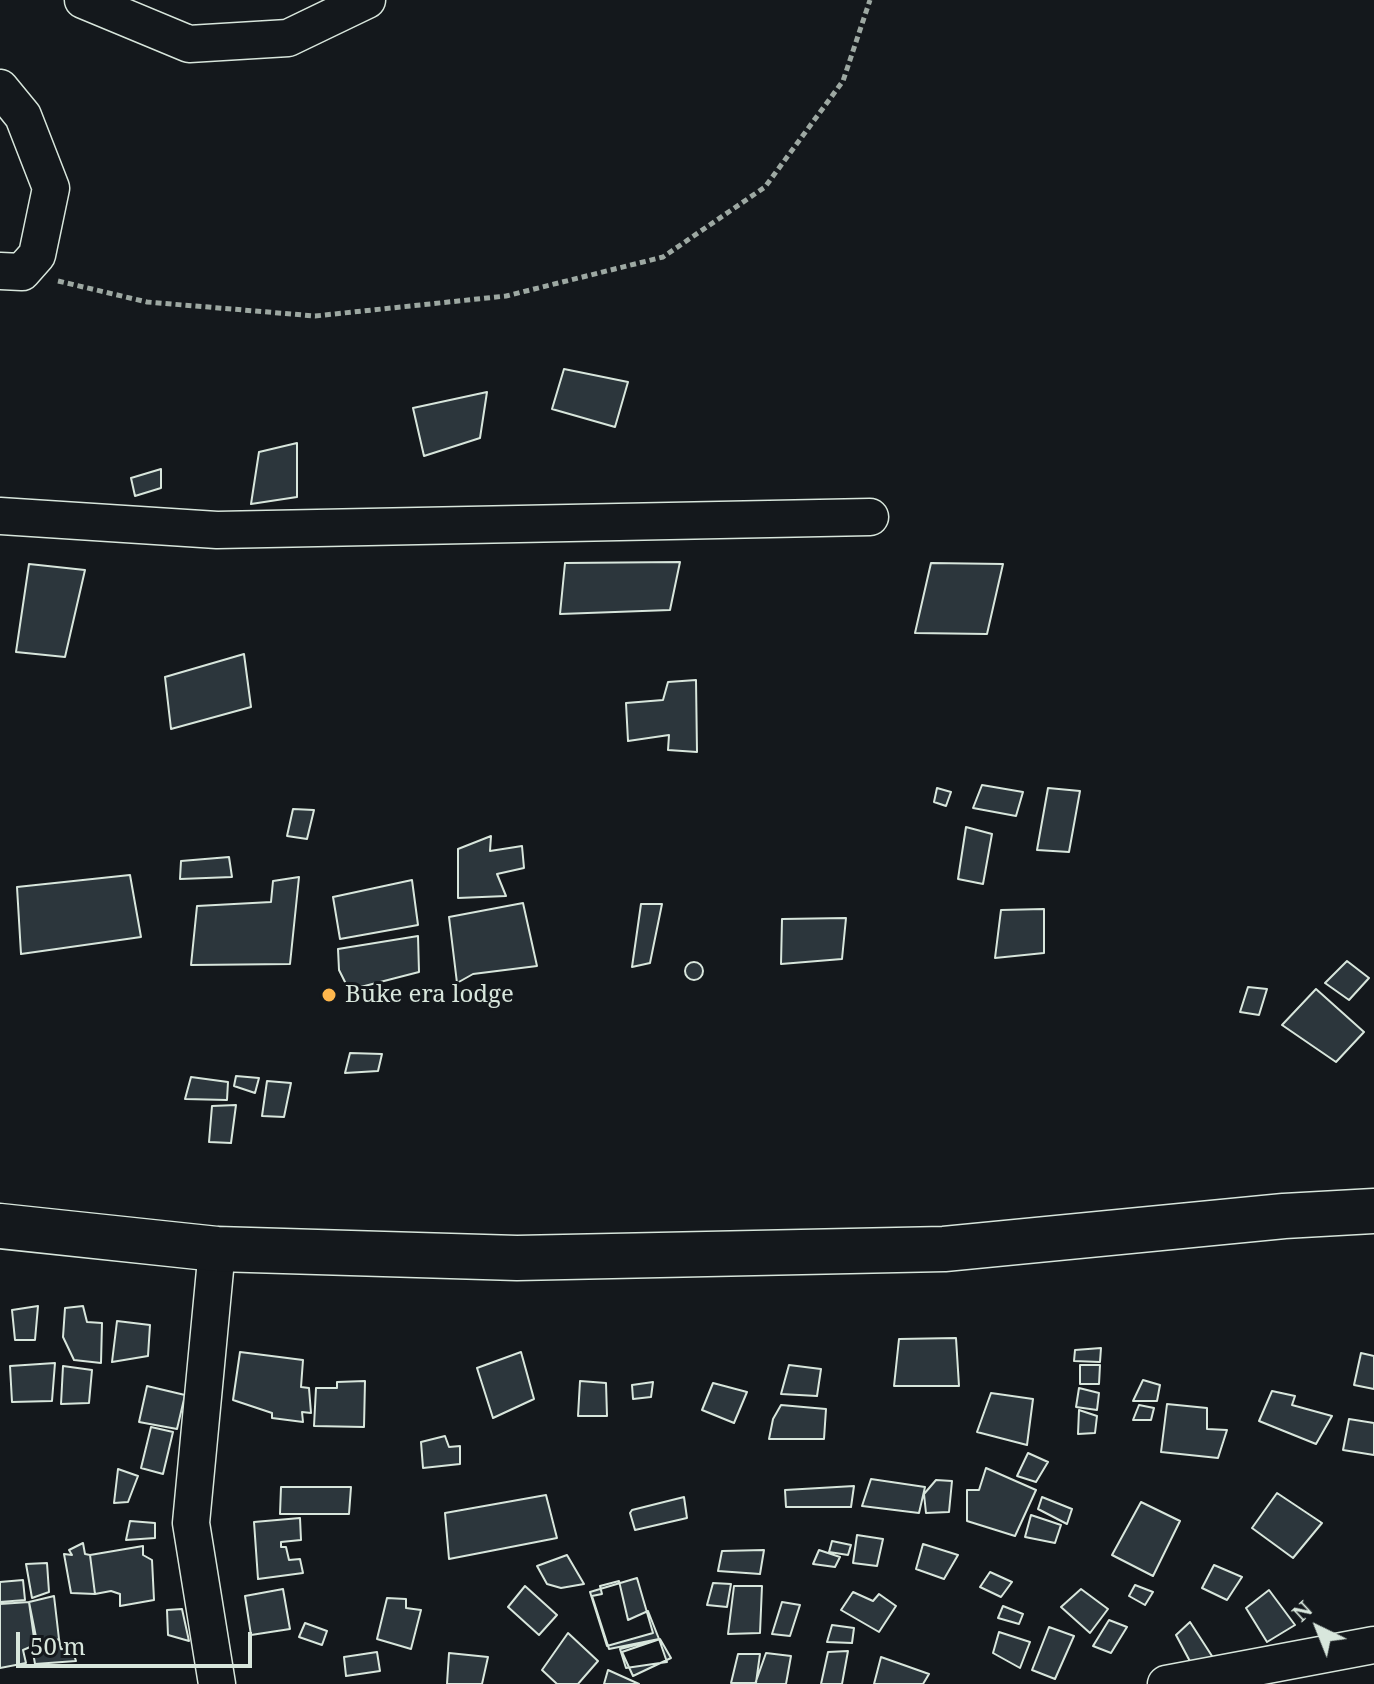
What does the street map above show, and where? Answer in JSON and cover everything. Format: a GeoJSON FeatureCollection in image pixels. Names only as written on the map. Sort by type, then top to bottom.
{"type":"FeatureCollection","features":[{"type":"Feature","properties":{"kind":"highway"},"geometry":{"type":"LineString","coordinates":[[0,1226],[217,1249],[517,1258],[944,1249],[1284,1216],[1374,1211]]}},
{"type":"Feature","properties":{"kind":"street"},"geometry":{"type":"LineString","coordinates":[[83,0],[189,44],[288,38],[367,0]]}},
{"type":"Feature","properties":{"kind":"street"},"geometry":{"type":"LineString","coordinates":[[0,88],[23,116],[51,188],[37,255],[11,271]]}},
{"type":"Feature","properties":{"kind":"street"},"geometry":{"type":"LineString","coordinates":[[0,516],[217,530],[870,517]]}},
{"type":"Feature","properties":{"kind":"street"},"geometry":{"type":"LineString","coordinates":[[217,1249],[191,1523],[217,1684]]}},
{"type":"Feature","properties":{"kind":"street"},"geometry":{"type":"LineString","coordinates":[[1166,1684],[1374,1645]]}},
{"type":"Feature","properties":{"kind":"path"},"geometry":{"type":"LineString","coordinates":[[11,271],[147,302],[315,316],[506,296],[663,257],[765,187],[843,81],[870,0]]}},
{"type":"Feature","properties":{"kind":"building"},"geometry":{"type":"Polygon","coordinates":[[[564,369],[628,382],[615,427],[552,409],[564,369]]]}},
{"type":"Feature","properties":{"kind":"building"},"geometry":{"type":"Polygon","coordinates":[[[487,392],[480,438],[424,456],[413,408],[487,392]]]}},
{"type":"Feature","properties":{"kind":"building"},"geometry":{"type":"Polygon","coordinates":[[[297,443],[297,497],[251,504],[259,452],[297,443]]]}},
{"type":"Feature","properties":{"kind":"building"},"geometry":{"type":"Polygon","coordinates":[[[161,469],[161,488],[135,496],[131,478],[161,469]]]}},
{"type":"Feature","properties":{"kind":"building"},"geometry":{"type":"Polygon","coordinates":[[[680,562],[670,610],[560,614],[565,563],[680,562]]]}},
{"type":"Feature","properties":{"kind":"building"},"geometry":{"type":"Polygon","coordinates":[[[931,563],[1003,564],[987,634],[915,633],[931,563]]]}},
{"type":"Feature","properties":{"kind":"building"},"geometry":{"type":"Polygon","coordinates":[[[29,564],[85,570],[65,657],[16,652],[29,564]]]}},
{"type":"Feature","properties":{"kind":"building"},"geometry":{"type":"Polygon","coordinates":[[[244,654],[251,707],[171,729],[165,677],[244,654]]]}},
{"type":"Feature","properties":{"kind":"building"},"geometry":{"type":"Polygon","coordinates":[[[696,680],[697,752],[668,750],[669,735],[628,741],[626,703],[663,700],[668,682],[696,680]]]}},
{"type":"Feature","properties":{"kind":"building"},"geometry":{"type":"Polygon","coordinates":[[[982,785],[1023,792],[1016,816],[973,808],[982,785]]]}},
{"type":"Feature","properties":{"kind":"building"},"geometry":{"type":"Polygon","coordinates":[[[937,788],[951,792],[946,806],[934,802],[937,788]]]}},
{"type":"Feature","properties":{"kind":"building"},"geometry":{"type":"Polygon","coordinates":[[[1048,788],[1080,791],[1069,852],[1037,850],[1048,788]]]}},
{"type":"Feature","properties":{"kind":"building"},"geometry":{"type":"Polygon","coordinates":[[[293,809],[314,810],[307,839],[287,836],[293,809]]]}},
{"type":"Feature","properties":{"kind":"building"},"geometry":{"type":"Polygon","coordinates":[[[966,827],[992,834],[983,884],[958,879],[966,827]]]}},
{"type":"Feature","properties":{"kind":"building"},"geometry":{"type":"Polygon","coordinates":[[[491,836],[490,851],[522,846],[524,868],[497,874],[506,896],[458,898],[458,849],[491,836]]]}},
{"type":"Feature","properties":{"kind":"building"},"geometry":{"type":"Polygon","coordinates":[[[229,857],[232,877],[180,879],[181,861],[229,857]]]}},
{"type":"Feature","properties":{"kind":"building"},"geometry":{"type":"Polygon","coordinates":[[[130,875],[141,937],[21,954],[17,887],[130,875]]]}},
{"type":"Feature","properties":{"kind":"building"},"geometry":{"type":"Polygon","coordinates":[[[299,877],[290,964],[191,965],[197,906],[271,902],[273,881],[299,877]]]}},
{"type":"Feature","properties":{"kind":"building"},"geometry":{"type":"Polygon","coordinates":[[[412,880],[418,925],[340,939],[333,897],[412,880]]]}},
{"type":"Feature","properties":{"kind":"building"},"geometry":{"type":"Polygon","coordinates":[[[523,903],[537,966],[473,974],[457,983],[449,917],[523,903]]]}},
{"type":"Feature","properties":{"kind":"building"},"geometry":{"type":"Polygon","coordinates":[[[641,904],[662,904],[650,963],[632,967],[641,904]]]}},
{"type":"Feature","properties":{"kind":"building"},"geometry":{"type":"Polygon","coordinates":[[[1044,909],[1044,953],[995,958],[1001,910],[1044,909]]]}},
{"type":"Feature","properties":{"kind":"building"},"geometry":{"type":"Polygon","coordinates":[[[846,918],[842,959],[781,964],[782,919],[846,918]]]}},
{"type":"Feature","properties":{"kind":"building"},"geometry":{"type":"Polygon","coordinates":[[[418,936],[419,972],[349,990],[339,970],[338,949],[418,936]]]}},
{"type":"Feature","properties":{"kind":"building"},"geometry":{"type":"Polygon","coordinates":[[[1347,961],[1369,978],[1349,1000],[1325,983],[1347,961]]]}},
{"type":"Feature","properties":{"kind":"building"},"geometry":{"type":"Polygon","coordinates":[[[694,962],[703,971],[694,980],[685,971],[694,962]]]}},
{"type":"Feature","properties":{"kind":"building"},"geometry":{"type":"Polygon","coordinates":[[[1248,987],[1267,989],[1259,1015],[1240,1012],[1248,987]]]}},
{"type":"Feature","properties":{"kind":"building"},"geometry":{"type":"Polygon","coordinates":[[[1316,989],[1364,1032],[1336,1062],[1282,1025],[1316,989]]]}},
{"type":"Feature","properties":{"kind":"building"},"geometry":{"type":"Polygon","coordinates":[[[350,1053],[382,1054],[378,1071],[345,1073],[350,1053]]]}},
{"type":"Feature","properties":{"kind":"building"},"geometry":{"type":"Polygon","coordinates":[[[236,1076],[259,1078],[255,1093],[234,1086],[236,1076]]]}},
{"type":"Feature","properties":{"kind":"building"},"geometry":{"type":"Polygon","coordinates":[[[191,1077],[228,1082],[227,1100],[185,1099],[191,1077]]]}},
{"type":"Feature","properties":{"kind":"building"},"geometry":{"type":"Polygon","coordinates":[[[267,1081],[291,1083],[284,1117],[262,1116],[267,1081]]]}},
{"type":"Feature","properties":{"kind":"building"},"geometry":{"type":"Polygon","coordinates":[[[236,1105],[231,1143],[209,1142],[212,1106],[236,1105]]]}},
{"type":"Feature","properties":{"kind":"building"},"geometry":{"type":"Polygon","coordinates":[[[38,1306],[35,1340],[15,1340],[12,1310],[38,1306]]]}},
{"type":"Feature","properties":{"kind":"building"},"geometry":{"type":"Polygon","coordinates":[[[83,1306],[87,1322],[102,1323],[101,1363],[74,1360],[63,1337],[65,1308],[83,1306]]]}},
{"type":"Feature","properties":{"kind":"building"},"geometry":{"type":"Polygon","coordinates":[[[117,1321],[150,1325],[148,1356],[112,1362],[117,1321]]]}},
{"type":"Feature","properties":{"kind":"building"},"geometry":{"type":"Polygon","coordinates":[[[956,1338],[959,1386],[894,1386],[899,1339],[956,1338]]]}},
{"type":"Feature","properties":{"kind":"building"},"geometry":{"type":"Polygon","coordinates":[[[1101,1348],[1100,1362],[1074,1361],[1075,1350],[1101,1348]]]}},
{"type":"Feature","properties":{"kind":"building"},"geometry":{"type":"Polygon","coordinates":[[[240,1352],[303,1360],[301,1387],[309,1388],[311,1413],[302,1412],[303,1422],[272,1418],[272,1413],[233,1400],[240,1352]]]}},
{"type":"Feature","properties":{"kind":"building"},"geometry":{"type":"Polygon","coordinates":[[[521,1352],[534,1399],[493,1418],[477,1368],[521,1352]]]}},
{"type":"Feature","properties":{"kind":"building"},"geometry":{"type":"Polygon","coordinates":[[[1361,1353],[1374,1356],[1374,1389],[1354,1385],[1361,1353]]]}},
{"type":"Feature","properties":{"kind":"building"},"geometry":{"type":"Polygon","coordinates":[[[55,1363],[52,1401],[12,1402],[10,1366],[55,1363]]]}},
{"type":"Feature","properties":{"kind":"building"},"geometry":{"type":"Polygon","coordinates":[[[789,1365],[821,1369],[817,1396],[781,1394],[789,1365]]]}},
{"type":"Feature","properties":{"kind":"building"},"geometry":{"type":"Polygon","coordinates":[[[1080,1365],[1100,1365],[1099,1384],[1080,1384],[1080,1365]]]}},
{"type":"Feature","properties":{"kind":"building"},"geometry":{"type":"Polygon","coordinates":[[[63,1366],[92,1370],[89,1403],[61,1404],[63,1366]]]}},
{"type":"Feature","properties":{"kind":"building"},"geometry":{"type":"Polygon","coordinates":[[[1143,1380],[1160,1385],[1157,1401],[1133,1401],[1143,1380]]]}},
{"type":"Feature","properties":{"kind":"building"},"geometry":{"type":"Polygon","coordinates":[[[365,1381],[364,1427],[314,1426],[316,1388],[337,1388],[337,1382],[365,1381]]]}},
{"type":"Feature","properties":{"kind":"building"},"geometry":{"type":"Polygon","coordinates":[[[580,1381],[606,1383],[607,1416],[578,1416],[580,1381]]]}},
{"type":"Feature","properties":{"kind":"building"},"geometry":{"type":"Polygon","coordinates":[[[653,1382],[651,1397],[633,1399],[632,1385],[653,1382]]]}},
{"type":"Feature","properties":{"kind":"building"},"geometry":{"type":"Polygon","coordinates":[[[713,1383],[747,1392],[734,1423],[702,1410],[713,1383]]]}},
{"type":"Feature","properties":{"kind":"building"},"geometry":{"type":"Polygon","coordinates":[[[147,1386],[185,1395],[177,1429],[139,1422],[147,1386]]]}},
{"type":"Feature","properties":{"kind":"building"},"geometry":{"type":"Polygon","coordinates":[[[1079,1388],[1099,1393],[1097,1410],[1076,1407],[1079,1388]]]}},
{"type":"Feature","properties":{"kind":"building"},"geometry":{"type":"Polygon","coordinates":[[[1272,1391],[1295,1396],[1292,1405],[1332,1416],[1316,1444],[1259,1421],[1272,1391]]]}},
{"type":"Feature","properties":{"kind":"building"},"geometry":{"type":"Polygon","coordinates":[[[991,1393],[1033,1399],[1027,1445],[977,1432],[991,1393]]]}},
{"type":"Feature","properties":{"kind":"building"},"geometry":{"type":"Polygon","coordinates":[[[1167,1404],[1207,1408],[1207,1429],[1227,1430],[1218,1458],[1161,1452],[1167,1404]]]}},
{"type":"Feature","properties":{"kind":"building"},"geometry":{"type":"Polygon","coordinates":[[[781,1405],[826,1409],[824,1439],[769,1439],[773,1419],[781,1405]]]}},
{"type":"Feature","properties":{"kind":"building"},"geometry":{"type":"Polygon","coordinates":[[[1139,1405],[1154,1408],[1151,1420],[1133,1420],[1139,1405]]]}},
{"type":"Feature","properties":{"kind":"building"},"geometry":{"type":"Polygon","coordinates":[[[1079,1410],[1097,1416],[1095,1433],[1078,1434],[1079,1410]]]}},
{"type":"Feature","properties":{"kind":"building"},"geometry":{"type":"Polygon","coordinates":[[[1349,1419],[1374,1423],[1374,1455],[1343,1450],[1349,1419]]]}},
{"type":"Feature","properties":{"kind":"building"},"geometry":{"type":"Polygon","coordinates":[[[151,1427],[173,1432],[163,1474],[141,1468],[151,1427]]]}},
{"type":"Feature","properties":{"kind":"building"},"geometry":{"type":"Polygon","coordinates":[[[445,1436],[449,1447],[460,1446],[460,1464],[423,1468],[421,1442],[445,1436]]]}},
{"type":"Feature","properties":{"kind":"building"},"geometry":{"type":"Polygon","coordinates":[[[1028,1453],[1048,1462],[1036,1482],[1017,1476],[1028,1453]]]}},
{"type":"Feature","properties":{"kind":"building"},"geometry":{"type":"Polygon","coordinates":[[[986,1468],[1036,1490],[1015,1536],[967,1521],[967,1490],[979,1490],[986,1468]]]}},
{"type":"Feature","properties":{"kind":"building"},"geometry":{"type":"Polygon","coordinates":[[[118,1469],[138,1476],[128,1502],[114,1503],[118,1469]]]}},
{"type":"Feature","properties":{"kind":"building"},"geometry":{"type":"Polygon","coordinates":[[[871,1479],[925,1487],[919,1513],[862,1506],[871,1479]]]}},
{"type":"Feature","properties":{"kind":"building"},"geometry":{"type":"Polygon","coordinates":[[[936,1480],[952,1481],[949,1512],[926,1513],[924,1494],[936,1480]]]}},
{"type":"Feature","properties":{"kind":"building"},"geometry":{"type":"Polygon","coordinates":[[[854,1486],[851,1507],[786,1507],[785,1490],[854,1486]]]}},
{"type":"Feature","properties":{"kind":"building"},"geometry":{"type":"Polygon","coordinates":[[[281,1487],[351,1487],[349,1514],[280,1514],[281,1487]]]}},
{"type":"Feature","properties":{"kind":"building"},"geometry":{"type":"Polygon","coordinates":[[[1277,1493],[1322,1523],[1293,1558],[1252,1528],[1277,1493]]]}},
{"type":"Feature","properties":{"kind":"building"},"geometry":{"type":"Polygon","coordinates":[[[546,1495],[557,1538],[449,1559],[445,1513],[546,1495]]]}},
{"type":"Feature","properties":{"kind":"building"},"geometry":{"type":"Polygon","coordinates":[[[684,1497],[687,1518],[635,1530],[630,1513],[632,1510],[684,1497]]]}},
{"type":"Feature","properties":{"kind":"building"},"geometry":{"type":"Polygon","coordinates":[[[1042,1497],[1072,1509],[1067,1524],[1038,1509],[1042,1497]]]}},
{"type":"Feature","properties":{"kind":"building"},"geometry":{"type":"Polygon","coordinates":[[[1141,1502],[1180,1521],[1153,1576],[1112,1555],[1141,1502]]]}},
{"type":"Feature","properties":{"kind":"building"},"geometry":{"type":"Polygon","coordinates":[[[1031,1515],[1061,1525],[1055,1543],[1025,1537],[1031,1515]]]}},
{"type":"Feature","properties":{"kind":"building"},"geometry":{"type":"Polygon","coordinates":[[[300,1518],[301,1540],[281,1542],[281,1547],[286,1547],[289,1560],[300,1559],[303,1573],[258,1579],[254,1522],[300,1518]]]}},
{"type":"Feature","properties":{"kind":"building"},"geometry":{"type":"Polygon","coordinates":[[[130,1521],[155,1523],[155,1538],[126,1540],[130,1521]]]}},
{"type":"Feature","properties":{"kind":"building"},"geometry":{"type":"Polygon","coordinates":[[[857,1535],[883,1539],[877,1566],[853,1563],[857,1535]]]}},
{"type":"Feature","properties":{"kind":"building"},"geometry":{"type":"Polygon","coordinates":[[[832,1541],[851,1545],[848,1555],[829,1552],[832,1541]]]}},
{"type":"Feature","properties":{"kind":"building"},"geometry":{"type":"Polygon","coordinates":[[[83,1543],[85,1554],[90,1555],[95,1594],[71,1593],[64,1554],[72,1555],[69,1550],[83,1543]]]}},
{"type":"Feature","properties":{"kind":"building"},"geometry":{"type":"Polygon","coordinates":[[[923,1544],[958,1555],[944,1579],[916,1569],[923,1544]]]}},
{"type":"Feature","properties":{"kind":"building"},"geometry":{"type":"Polygon","coordinates":[[[143,1546],[143,1555],[152,1560],[154,1600],[120,1606],[120,1594],[111,1591],[95,1594],[90,1555],[143,1546]]]}},
{"type":"Feature","properties":{"kind":"building"},"geometry":{"type":"Polygon","coordinates":[[[764,1550],[760,1574],[718,1571],[722,1551],[764,1550]]]}},
{"type":"Feature","properties":{"kind":"building"},"geometry":{"type":"Polygon","coordinates":[[[819,1550],[840,1557],[835,1567],[813,1564],[819,1550]]]}},
{"type":"Feature","properties":{"kind":"building"},"geometry":{"type":"Polygon","coordinates":[[[567,1555],[584,1584],[561,1588],[547,1584],[537,1566],[567,1555]]]}},
{"type":"Feature","properties":{"kind":"building"},"geometry":{"type":"Polygon","coordinates":[[[47,1563],[49,1592],[32,1598],[26,1564],[47,1563]]]}},
{"type":"Feature","properties":{"kind":"building"},"geometry":{"type":"Polygon","coordinates":[[[1214,1565],[1242,1577],[1227,1600],[1202,1588],[1214,1565]]]}},
{"type":"Feature","properties":{"kind":"building"},"geometry":{"type":"Polygon","coordinates":[[[990,1572],[1012,1582],[1001,1597],[980,1587],[990,1572]]]}},
{"type":"Feature","properties":{"kind":"building"},"geometry":{"type":"Polygon","coordinates":[[[637,1578],[653,1633],[607,1646],[590,1592],[637,1578]]]}},
{"type":"Feature","properties":{"kind":"building"},"geometry":{"type":"Polygon","coordinates":[[[23,1580],[25,1600],[0,1602],[0,1582],[23,1580]]]}},
{"type":"Feature","properties":{"kind":"building"},"geometry":{"type":"Polygon","coordinates":[[[619,1581],[628,1620],[648,1611],[659,1639],[609,1649],[592,1596],[602,1594],[600,1586],[619,1581]]]}},
{"type":"Feature","properties":{"kind":"building"},"geometry":{"type":"Polygon","coordinates":[[[713,1583],[731,1584],[727,1607],[707,1605],[713,1583]]]}},
{"type":"Feature","properties":{"kind":"building"},"geometry":{"type":"Polygon","coordinates":[[[1135,1585],[1153,1592],[1145,1605],[1129,1596],[1135,1585]]]}},
{"type":"Feature","properties":{"kind":"building"},"geometry":{"type":"Polygon","coordinates":[[[525,1586],[557,1615],[539,1635],[508,1607],[525,1586]]]}},
{"type":"Feature","properties":{"kind":"building"},"geometry":{"type":"Polygon","coordinates":[[[734,1586],[762,1586],[760,1633],[728,1634],[734,1586]]]}},
{"type":"Feature","properties":{"kind":"building"},"geometry":{"type":"Polygon","coordinates":[[[283,1589],[290,1629],[251,1635],[245,1596],[283,1589]]]}},
{"type":"Feature","properties":{"kind":"building"},"geometry":{"type":"Polygon","coordinates":[[[1081,1589],[1108,1609],[1090,1633],[1061,1607],[1081,1589]]]}},
{"type":"Feature","properties":{"kind":"building"},"geometry":{"type":"Polygon","coordinates":[[[1269,1590],[1295,1625],[1267,1642],[1246,1608],[1269,1590]]]}},
{"type":"Feature","properties":{"kind":"building"},"geometry":{"type":"Polygon","coordinates":[[[853,1592],[873,1601],[879,1594],[896,1606],[879,1632],[841,1610],[853,1592]]]}},
{"type":"Feature","properties":{"kind":"building"},"geometry":{"type":"Polygon","coordinates":[[[54,1596],[59,1639],[38,1647],[29,1602],[54,1596]]]}},
{"type":"Feature","properties":{"kind":"building"},"geometry":{"type":"Polygon","coordinates":[[[387,1598],[406,1599],[406,1608],[421,1610],[411,1649],[377,1639],[387,1598]]]}},
{"type":"Feature","properties":{"kind":"building"},"geometry":{"type":"Polygon","coordinates":[[[29,1602],[35,1645],[23,1650],[26,1663],[0,1668],[0,1604],[29,1602]]]}},
{"type":"Feature","properties":{"kind":"building"},"geometry":{"type":"Polygon","coordinates":[[[782,1602],[800,1605],[790,1636],[772,1634],[782,1602]]]}},
{"type":"Feature","properties":{"kind":"building"},"geometry":{"type":"Polygon","coordinates":[[[1003,1606],[1023,1614],[1019,1624],[998,1618],[1003,1606]]]}},
{"type":"Feature","properties":{"kind":"building"},"geometry":{"type":"Polygon","coordinates":[[[182,1609],[189,1641],[168,1635],[167,1610],[182,1609]]]}},
{"type":"Feature","properties":{"kind":"building"},"geometry":{"type":"Polygon","coordinates":[[[1109,1620],[1127,1627],[1111,1653],[1093,1646],[1109,1620]]]}},
{"type":"Feature","properties":{"kind":"building"},"geometry":{"type":"Polygon","coordinates":[[[1190,1622],[1212,1656],[1193,1667],[1176,1635],[1190,1622]]]}},
{"type":"Feature","properties":{"kind":"building"},"geometry":{"type":"Polygon","coordinates":[[[305,1623],[327,1631],[322,1645],[299,1637],[305,1623]]]}},
{"type":"Feature","properties":{"kind":"building"},"geometry":{"type":"Polygon","coordinates":[[[832,1625],[854,1628],[852,1643],[827,1642],[832,1625]]]}},
{"type":"Feature","properties":{"kind":"building"},"geometry":{"type":"Polygon","coordinates":[[[1049,1627],[1074,1636],[1055,1679],[1032,1670],[1049,1627]]]}},
{"type":"Feature","properties":{"kind":"building"},"geometry":{"type":"Polygon","coordinates":[[[999,1632],[1030,1642],[1020,1668],[993,1653],[999,1632]]]}},
{"type":"Feature","properties":{"kind":"building"},"geometry":{"type":"Polygon","coordinates":[[[568,1633],[598,1661],[578,1684],[557,1684],[542,1670],[568,1633]]]}},
{"type":"Feature","properties":{"kind":"building"},"geometry":{"type":"Polygon","coordinates":[[[59,1639],[61,1649],[72,1649],[76,1661],[35,1664],[33,1652],[43,1652],[41,1645],[59,1639]]]}},
{"type":"Feature","properties":{"kind":"building"},"geometry":{"type":"Polygon","coordinates":[[[659,1639],[667,1662],[626,1668],[620,1649],[659,1639]]]}},
{"type":"Feature","properties":{"kind":"building"},"geometry":{"type":"Polygon","coordinates":[[[660,1639],[671,1658],[633,1676],[622,1652],[660,1639]]]}},
{"type":"Feature","properties":{"kind":"building"},"geometry":{"type":"Polygon","coordinates":[[[848,1651],[842,1684],[821,1684],[828,1652],[848,1651]]]}},
{"type":"Feature","properties":{"kind":"building"},"geometry":{"type":"Polygon","coordinates":[[[377,1652],[380,1671],[346,1676],[344,1657],[377,1652]]]}},
{"type":"Feature","properties":{"kind":"building"},"geometry":{"type":"Polygon","coordinates":[[[449,1653],[488,1657],[482,1684],[447,1684],[449,1653]]]}},
{"type":"Feature","properties":{"kind":"building"},"geometry":{"type":"Polygon","coordinates":[[[766,1653],[791,1656],[786,1684],[755,1684],[766,1653]]]}},
{"type":"Feature","properties":{"kind":"building"},"geometry":{"type":"Polygon","coordinates":[[[738,1654],[760,1654],[756,1683],[731,1683],[738,1654]]]}},
{"type":"Feature","properties":{"kind":"building"},"geometry":{"type":"Polygon","coordinates":[[[881,1657],[929,1674],[923,1684],[874,1684],[881,1657]]]}},
{"type":"Feature","properties":{"kind":"building"},"geometry":{"type":"Polygon","coordinates":[[[608,1670],[639,1684],[604,1684],[608,1670]]]}},
{"type":"Feature","properties":{"kind":"place","name":"Buke era lodge"},"geometry":{"type":"Point","coordinates":[329,995]}}]}
